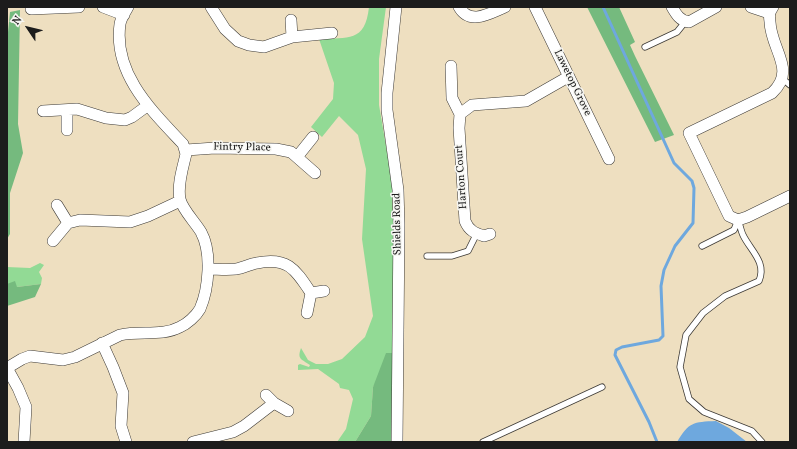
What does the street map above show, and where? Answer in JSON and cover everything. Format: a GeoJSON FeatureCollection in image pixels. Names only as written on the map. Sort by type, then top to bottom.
{"type":"FeatureCollection","features":[{"type":"Feature","properties":{"kind":"street"},"geometry":{"type":"LineString","coordinates":[[31,9],[79,7]]}},
{"type":"Feature","properties":{"kind":"street"},"geometry":{"type":"LineString","coordinates":[[24,442],[26,407],[7,368],[30,356],[63,360],[75,357],[102,343],[127,333],[161,333],[181,327],[196,316],[200,310],[204,297],[208,269],[204,239],[201,232],[180,201],[179,191],[186,150],[183,144],[147,106],[128,77],[120,45],[120,23],[126,11],[103,7]]}},
{"type":"Feature","properties":{"kind":"street"},"geometry":{"type":"LineString","coordinates":[[211,7],[225,29],[238,41],[249,46],[264,47],[292,37],[332,33]]}},
{"type":"Feature","properties":{"kind":"street","name":"Shields Road"},"geometry":{"type":"LineString","coordinates":[[396,7],[387,110],[398,198],[397,442]]}},
{"type":"Feature","properties":{"kind":"street"},"geometry":{"type":"LineString","coordinates":[[459,7],[464,14],[472,18],[480,17],[505,7]]}},
{"type":"Feature","properties":{"kind":"street","name":"Lawetop Grove"},"geometry":{"type":"LineString","coordinates":[[535,7],[609,159]]}},
{"type":"Feature","properties":{"kind":"street"},"geometry":{"type":"LineString","coordinates":[[672,7],[678,17],[685,22],[689,22],[716,7]]}},
{"type":"Feature","properties":{"kind":"street"},"geometry":{"type":"LineString","coordinates":[[751,7],[771,10],[770,31],[786,66],[787,83],[772,93],[689,133],[729,216],[738,220],[790,196]]}},
{"type":"Feature","properties":{"kind":"street"},"geometry":{"type":"LineString","coordinates":[[291,20],[292,37]]}},
{"type":"Feature","properties":{"kind":"street","name":"Harton Court"},"geometry":{"type":"LineString","coordinates":[[451,66],[452,98],[460,114],[459,128],[466,221],[470,230],[477,234]]}},
{"type":"Feature","properties":{"kind":"street"},"geometry":{"type":"LineString","coordinates":[[460,114],[472,105],[526,101],[568,77]]}},
{"type":"Feature","properties":{"kind":"street"},"geometry":{"type":"LineString","coordinates":[[44,111],[77,109],[106,118],[124,120],[132,118],[147,106]]}},
{"type":"Feature","properties":{"kind":"street"},"geometry":{"type":"LineString","coordinates":[[67,110],[67,130]]}},
{"type":"Feature","properties":{"kind":"street"},"geometry":{"type":"LineString","coordinates":[[297,157],[313,137]]}},
{"type":"Feature","properties":{"kind":"street","name":"Fintry Place"},"geometry":{"type":"LineString","coordinates":[[186,150],[215,148],[276,149],[291,152],[315,173]]}},
{"type":"Feature","properties":{"kind":"street"},"geometry":{"type":"LineString","coordinates":[[53,241],[68,223],[80,220],[130,222],[148,216],[180,201]]}},
{"type":"Feature","properties":{"kind":"street"},"geometry":{"type":"LineString","coordinates":[[57,205],[68,223]]}},
{"type":"Feature","properties":{"kind":"street"},"geometry":{"type":"LineString","coordinates":[[477,234],[484,236],[490,234]]}},
{"type":"Feature","properties":{"kind":"street"},"geometry":{"type":"LineString","coordinates":[[208,269],[237,269],[256,263],[270,261],[284,263],[297,273],[311,293],[307,313]]}},
{"type":"Feature","properties":{"kind":"street"},"geometry":{"type":"LineString","coordinates":[[311,293],[324,291]]}},
{"type":"Feature","properties":{"kind":"street"},"geometry":{"type":"LineString","coordinates":[[102,343],[123,393],[121,426],[126,442]]}},
{"type":"Feature","properties":{"kind":"street"},"geometry":{"type":"LineString","coordinates":[[193,442],[233,432],[244,426],[270,399],[288,411]]}},
{"type":"Feature","properties":{"kind":"lane"},"geometry":{"type":"LineString","coordinates":[[645,47],[677,32],[685,22]]}},
{"type":"Feature","properties":{"kind":"lane"},"geometry":{"type":"LineString","coordinates":[[702,246],[734,230],[738,220]]}},
{"type":"Feature","properties":{"kind":"lane"},"geometry":{"type":"LineString","coordinates":[[738,220],[742,235],[760,261],[759,281],[725,296],[703,313],[686,335],[680,367],[690,399],[704,412],[752,431],[762,442]]}},
{"type":"Feature","properties":{"kind":"lane"},"geometry":{"type":"LineString","coordinates":[[427,256],[452,256],[468,251],[477,234]]}},
{"type":"Feature","properties":{"kind":"lane"},"geometry":{"type":"LineString","coordinates":[[483,442],[602,387]]}},
{"type":"Feature","properties":{"kind":"green space"},"geometry":{"type":"Polygon","coordinates":[[[369,7],[386,7],[379,59],[379,105],[392,181],[395,295],[394,353],[373,387],[371,416],[355,442],[337,442],[346,429],[353,399],[349,390],[340,388],[339,384],[318,369],[298,370],[298,365],[300,364],[309,367],[310,365],[302,360],[299,354],[301,348],[308,360],[316,364],[328,364],[342,359],[365,337],[373,316],[362,239],[366,169],[358,135],[339,116],[322,137],[311,127],[333,99],[334,83],[319,39],[353,36],[364,27],[369,7]]]}},
{"type":"Feature","properties":{"kind":"green space"},"geometry":{"type":"Polygon","coordinates":[[[587,7],[619,7],[635,42],[630,45],[674,135],[655,142],[587,7]]]}},
{"type":"Feature","properties":{"kind":"green space"},"geometry":{"type":"Polygon","coordinates":[[[20,10],[18,124],[23,153],[10,193],[10,234],[7,239],[8,32],[10,12],[20,10]]]}},
{"type":"Feature","properties":{"kind":"green space"},"geometry":{"type":"Polygon","coordinates":[[[40,263],[44,265],[39,272],[42,278],[41,284],[17,287],[7,284],[7,267],[30,268],[40,263]]]}},
{"type":"Feature","properties":{"kind":"green space"},"geometry":{"type":"Polygon","coordinates":[[[15,281],[17,287],[41,284],[35,297],[7,306],[7,284],[15,281]]]}},
{"type":"Feature","properties":{"kind":"green space"},"geometry":{"type":"Polygon","coordinates":[[[386,353],[394,353],[393,442],[355,442],[371,416],[373,387],[386,353]]]}},
{"type":"Feature","properties":{"kind":"water"},"geometry":{"type":"Polygon","coordinates":[[[716,421],[729,428],[747,442],[677,442],[685,430],[692,424],[716,421]]]}},
{"type":"Feature","properties":{"kind":"waterway"},"geometry":{"type":"LineString","coordinates":[[603,7],[674,163],[692,181],[694,188],[693,223],[675,246],[664,270],[661,286],[663,336],[659,340],[622,347],[616,350],[615,355],[649,422],[657,442]]}}]}
